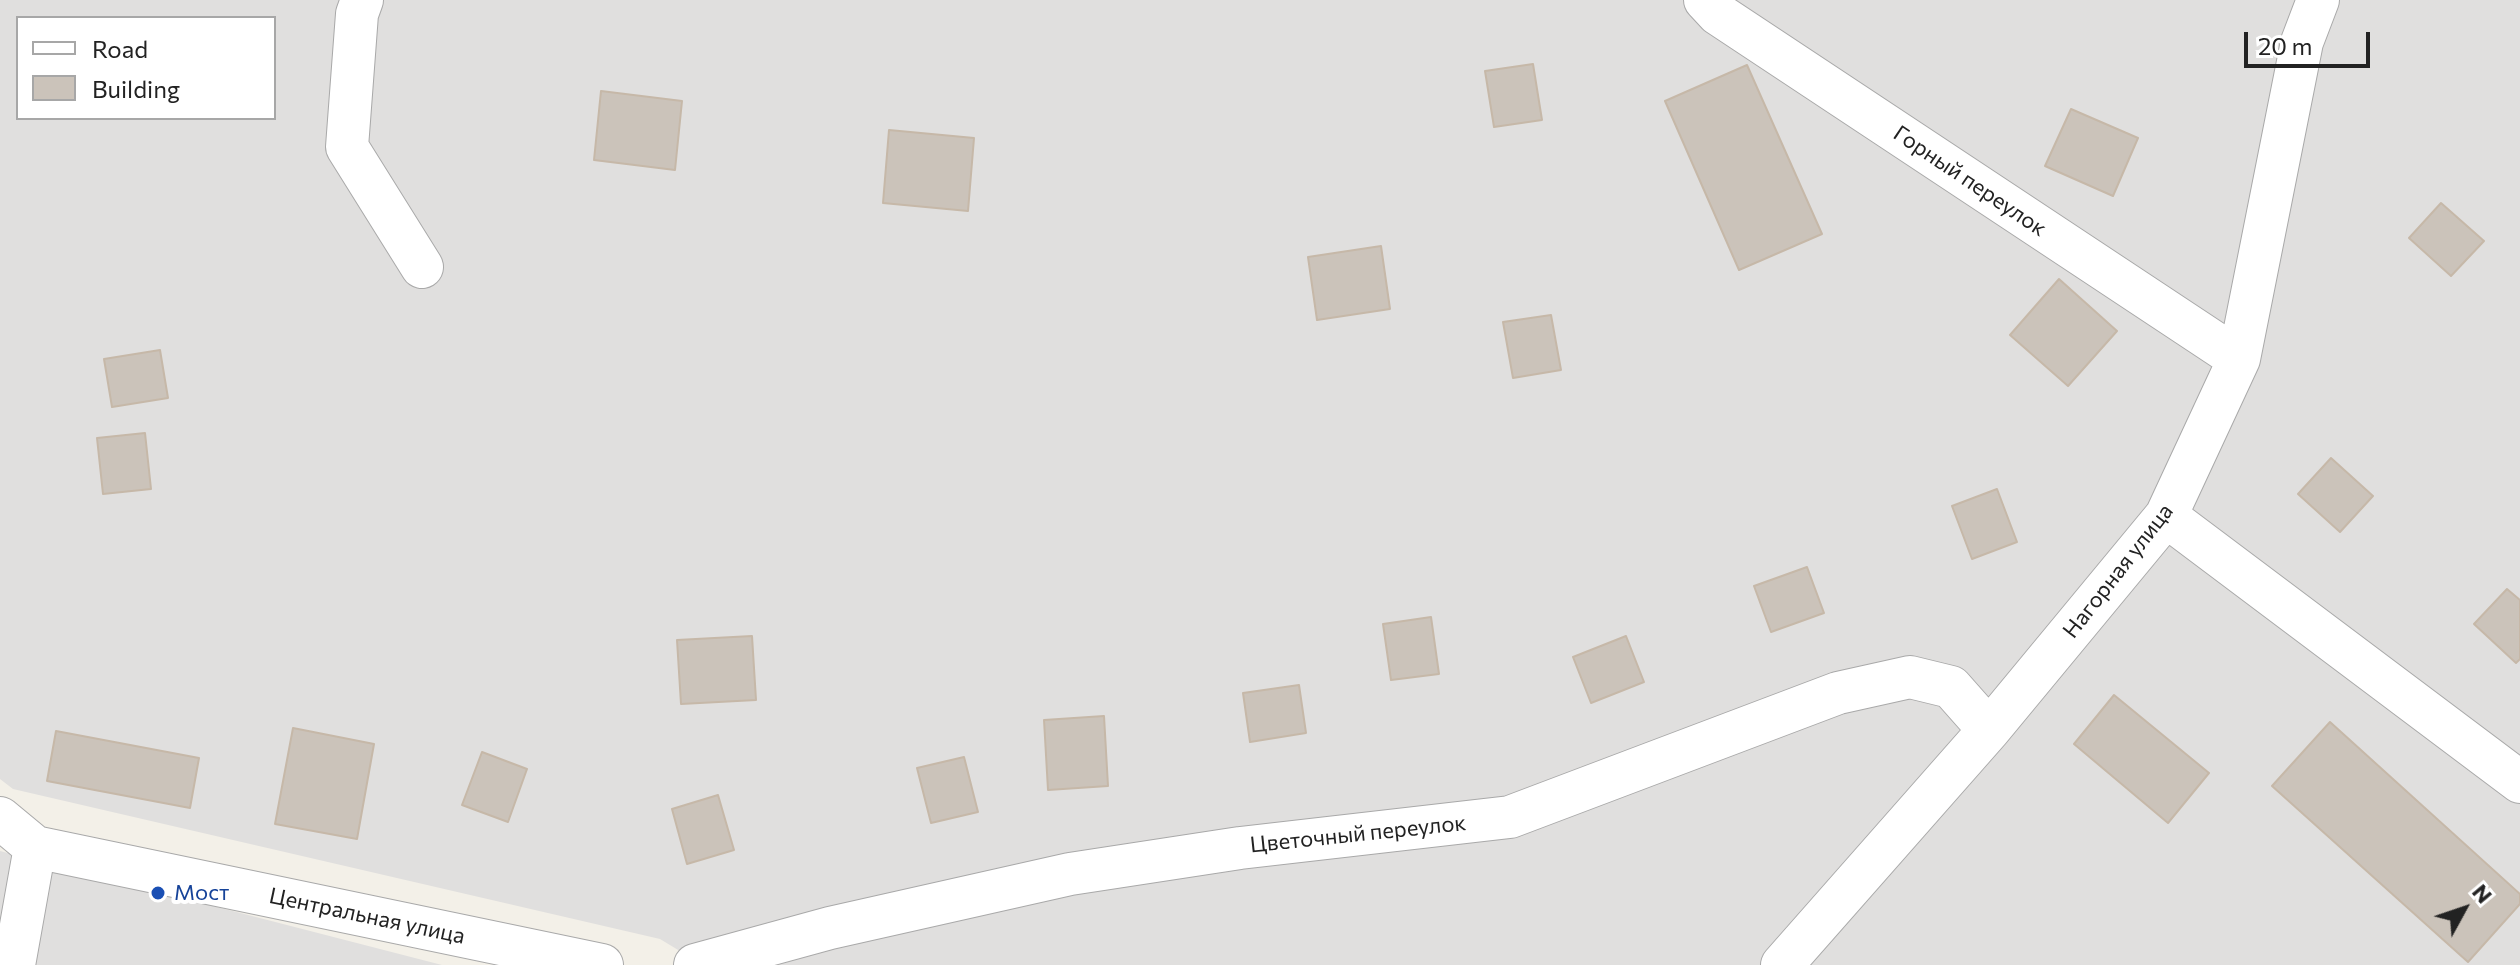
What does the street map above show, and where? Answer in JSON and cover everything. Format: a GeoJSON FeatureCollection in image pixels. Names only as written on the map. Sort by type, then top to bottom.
{"type":"FeatureCollection","features":[{"type":"Feature","properties":{"kind":"street"},"geometry":{"type":"LineString","coordinates":[[362,0],[357,14],[347,147],[422,267]]}},
{"type":"Feature","properties":{"kind":"street","name":"Горный переулок"},"geometry":{"type":"LineString","coordinates":[[1705,0],[1718,14],[2239,359]]}},
{"type":"Feature","properties":{"kind":"street","name":"Нагорная улица"},"geometry":{"type":"LineString","coordinates":[[1782,965],[1989,730],[2166,516],[2239,359],[2302,42],[2318,0]]}},
{"type":"Feature","properties":{"kind":"street"},"geometry":{"type":"LineString","coordinates":[[2166,516],[2520,782]]}},
{"type":"Feature","properties":{"kind":"street","name":"Цветочный переулок"},"geometry":{"type":"LineString","coordinates":[[695,965],[830,928],[1070,874],[1240,848],[1510,817],[1838,693],[1910,677],[1951,687],[1989,730]]}},
{"type":"Feature","properties":{"kind":"street","name":"Центральная улица"},"geometry":{"type":"LineString","coordinates":[[0,818],[35,847],[602,965]]}},
{"type":"Feature","properties":{"kind":"street"},"geometry":{"type":"LineString","coordinates":[[14,965],[35,847]]}},
{"type":"Feature","properties":{"kind":"shaded area"},"geometry":{"type":"Polygon","coordinates":[[[0,0],[2520,0],[2520,965],[703,965],[660,939],[13,789],[0,779],[0,0]]]}},
{"type":"Feature","properties":{"kind":"shaded area"},"geometry":{"type":"Polygon","coordinates":[[[0,851],[442,965],[0,965],[0,851]]]}},
{"type":"Feature","properties":{"kind":"building"},"geometry":{"type":"Polygon","coordinates":[[[1533,64],[1542,120],[1494,127],[1485,71],[1533,64]]]}},
{"type":"Feature","properties":{"kind":"building"},"geometry":{"type":"Polygon","coordinates":[[[1747,65],[1822,234],[1739,270],[1665,101],[1747,65]]]}},
{"type":"Feature","properties":{"kind":"building"},"geometry":{"type":"Polygon","coordinates":[[[601,91],[682,101],[675,170],[594,160],[601,91]]]}},
{"type":"Feature","properties":{"kind":"building"},"geometry":{"type":"Polygon","coordinates":[[[2071,109],[2138,138],[2113,196],[2045,166],[2071,109]]]}},
{"type":"Feature","properties":{"kind":"building"},"geometry":{"type":"Polygon","coordinates":[[[889,130],[974,138],[968,211],[883,203],[889,130]]]}},
{"type":"Feature","properties":{"kind":"building"},"geometry":{"type":"Polygon","coordinates":[[[2441,203],[2484,241],[2451,276],[2409,238],[2441,203]]]}},
{"type":"Feature","properties":{"kind":"building"},"geometry":{"type":"Polygon","coordinates":[[[1381,246],[1390,309],[1317,320],[1308,257],[1381,246]]]}},
{"type":"Feature","properties":{"kind":"building"},"geometry":{"type":"Polygon","coordinates":[[[2059,279],[2117,331],[2068,386],[2010,335],[2059,279]]]}},
{"type":"Feature","properties":{"kind":"building"},"geometry":{"type":"Polygon","coordinates":[[[1551,315],[1561,370],[1513,378],[1503,322],[1551,315]]]}},
{"type":"Feature","properties":{"kind":"building"},"geometry":{"type":"Polygon","coordinates":[[[160,350],[168,398],[112,407],[104,359],[160,350]]]}},
{"type":"Feature","properties":{"kind":"building"},"geometry":{"type":"Polygon","coordinates":[[[145,433],[151,489],[103,494],[97,438],[145,433]]]}},
{"type":"Feature","properties":{"kind":"building"},"geometry":{"type":"Polygon","coordinates":[[[2331,458],[2373,496],[2340,532],[2298,494],[2331,458]]]}},
{"type":"Feature","properties":{"kind":"building"},"geometry":{"type":"Polygon","coordinates":[[[1997,489],[2017,542],[1972,559],[1952,506],[1997,489]]]}},
{"type":"Feature","properties":{"kind":"building"},"geometry":{"type":"Polygon","coordinates":[[[1807,567],[1824,613],[1771,632],[1754,586],[1807,567]]]}},
{"type":"Feature","properties":{"kind":"building"},"geometry":{"type":"Polygon","coordinates":[[[2507,589],[2520,600],[2520,659],[2516,663],[2474,624],[2507,589]]]}},
{"type":"Feature","properties":{"kind":"building"},"geometry":{"type":"Polygon","coordinates":[[[1431,617],[1439,674],[1391,680],[1383,624],[1431,617]]]}},
{"type":"Feature","properties":{"kind":"building"},"geometry":{"type":"Polygon","coordinates":[[[752,636],[756,700],[681,704],[677,640],[752,636]]]}},
{"type":"Feature","properties":{"kind":"building"},"geometry":{"type":"Polygon","coordinates":[[[1626,636],[1644,682],[1591,703],[1573,657],[1626,636]]]}},
{"type":"Feature","properties":{"kind":"building"},"geometry":{"type":"Polygon","coordinates":[[[1299,685],[1306,733],[1250,742],[1243,693],[1299,685]]]}},
{"type":"Feature","properties":{"kind":"building"},"geometry":{"type":"Polygon","coordinates":[[[2114,695],[2209,773],[2168,823],[2074,744],[2114,695]]]}},
{"type":"Feature","properties":{"kind":"building"},"geometry":{"type":"Polygon","coordinates":[[[1104,716],[1108,786],[1048,790],[1044,720],[1104,716]]]}},
{"type":"Feature","properties":{"kind":"building"},"geometry":{"type":"Polygon","coordinates":[[[2330,722],[2520,894],[2520,904],[2468,962],[2272,786],[2330,722]]]}},
{"type":"Feature","properties":{"kind":"building"},"geometry":{"type":"Polygon","coordinates":[[[293,728],[374,744],[357,839],[275,824],[293,728]]]}},
{"type":"Feature","properties":{"kind":"building"},"geometry":{"type":"Polygon","coordinates":[[[56,731],[199,758],[190,808],[47,781],[56,731]]]}},
{"type":"Feature","properties":{"kind":"building"},"geometry":{"type":"Polygon","coordinates":[[[482,752],[527,769],[508,822],[462,805],[482,752]]]}},
{"type":"Feature","properties":{"kind":"building"},"geometry":{"type":"Polygon","coordinates":[[[964,757],[978,812],[931,823],[917,768],[964,757]]]}},
{"type":"Feature","properties":{"kind":"building"},"geometry":{"type":"Polygon","coordinates":[[[718,795],[734,850],[687,864],[672,809],[718,795]]]}},
{"type":"Feature","properties":{"kind":"place","name":"Мост"},"geometry":{"type":"Point","coordinates":[158,893]}}]}
